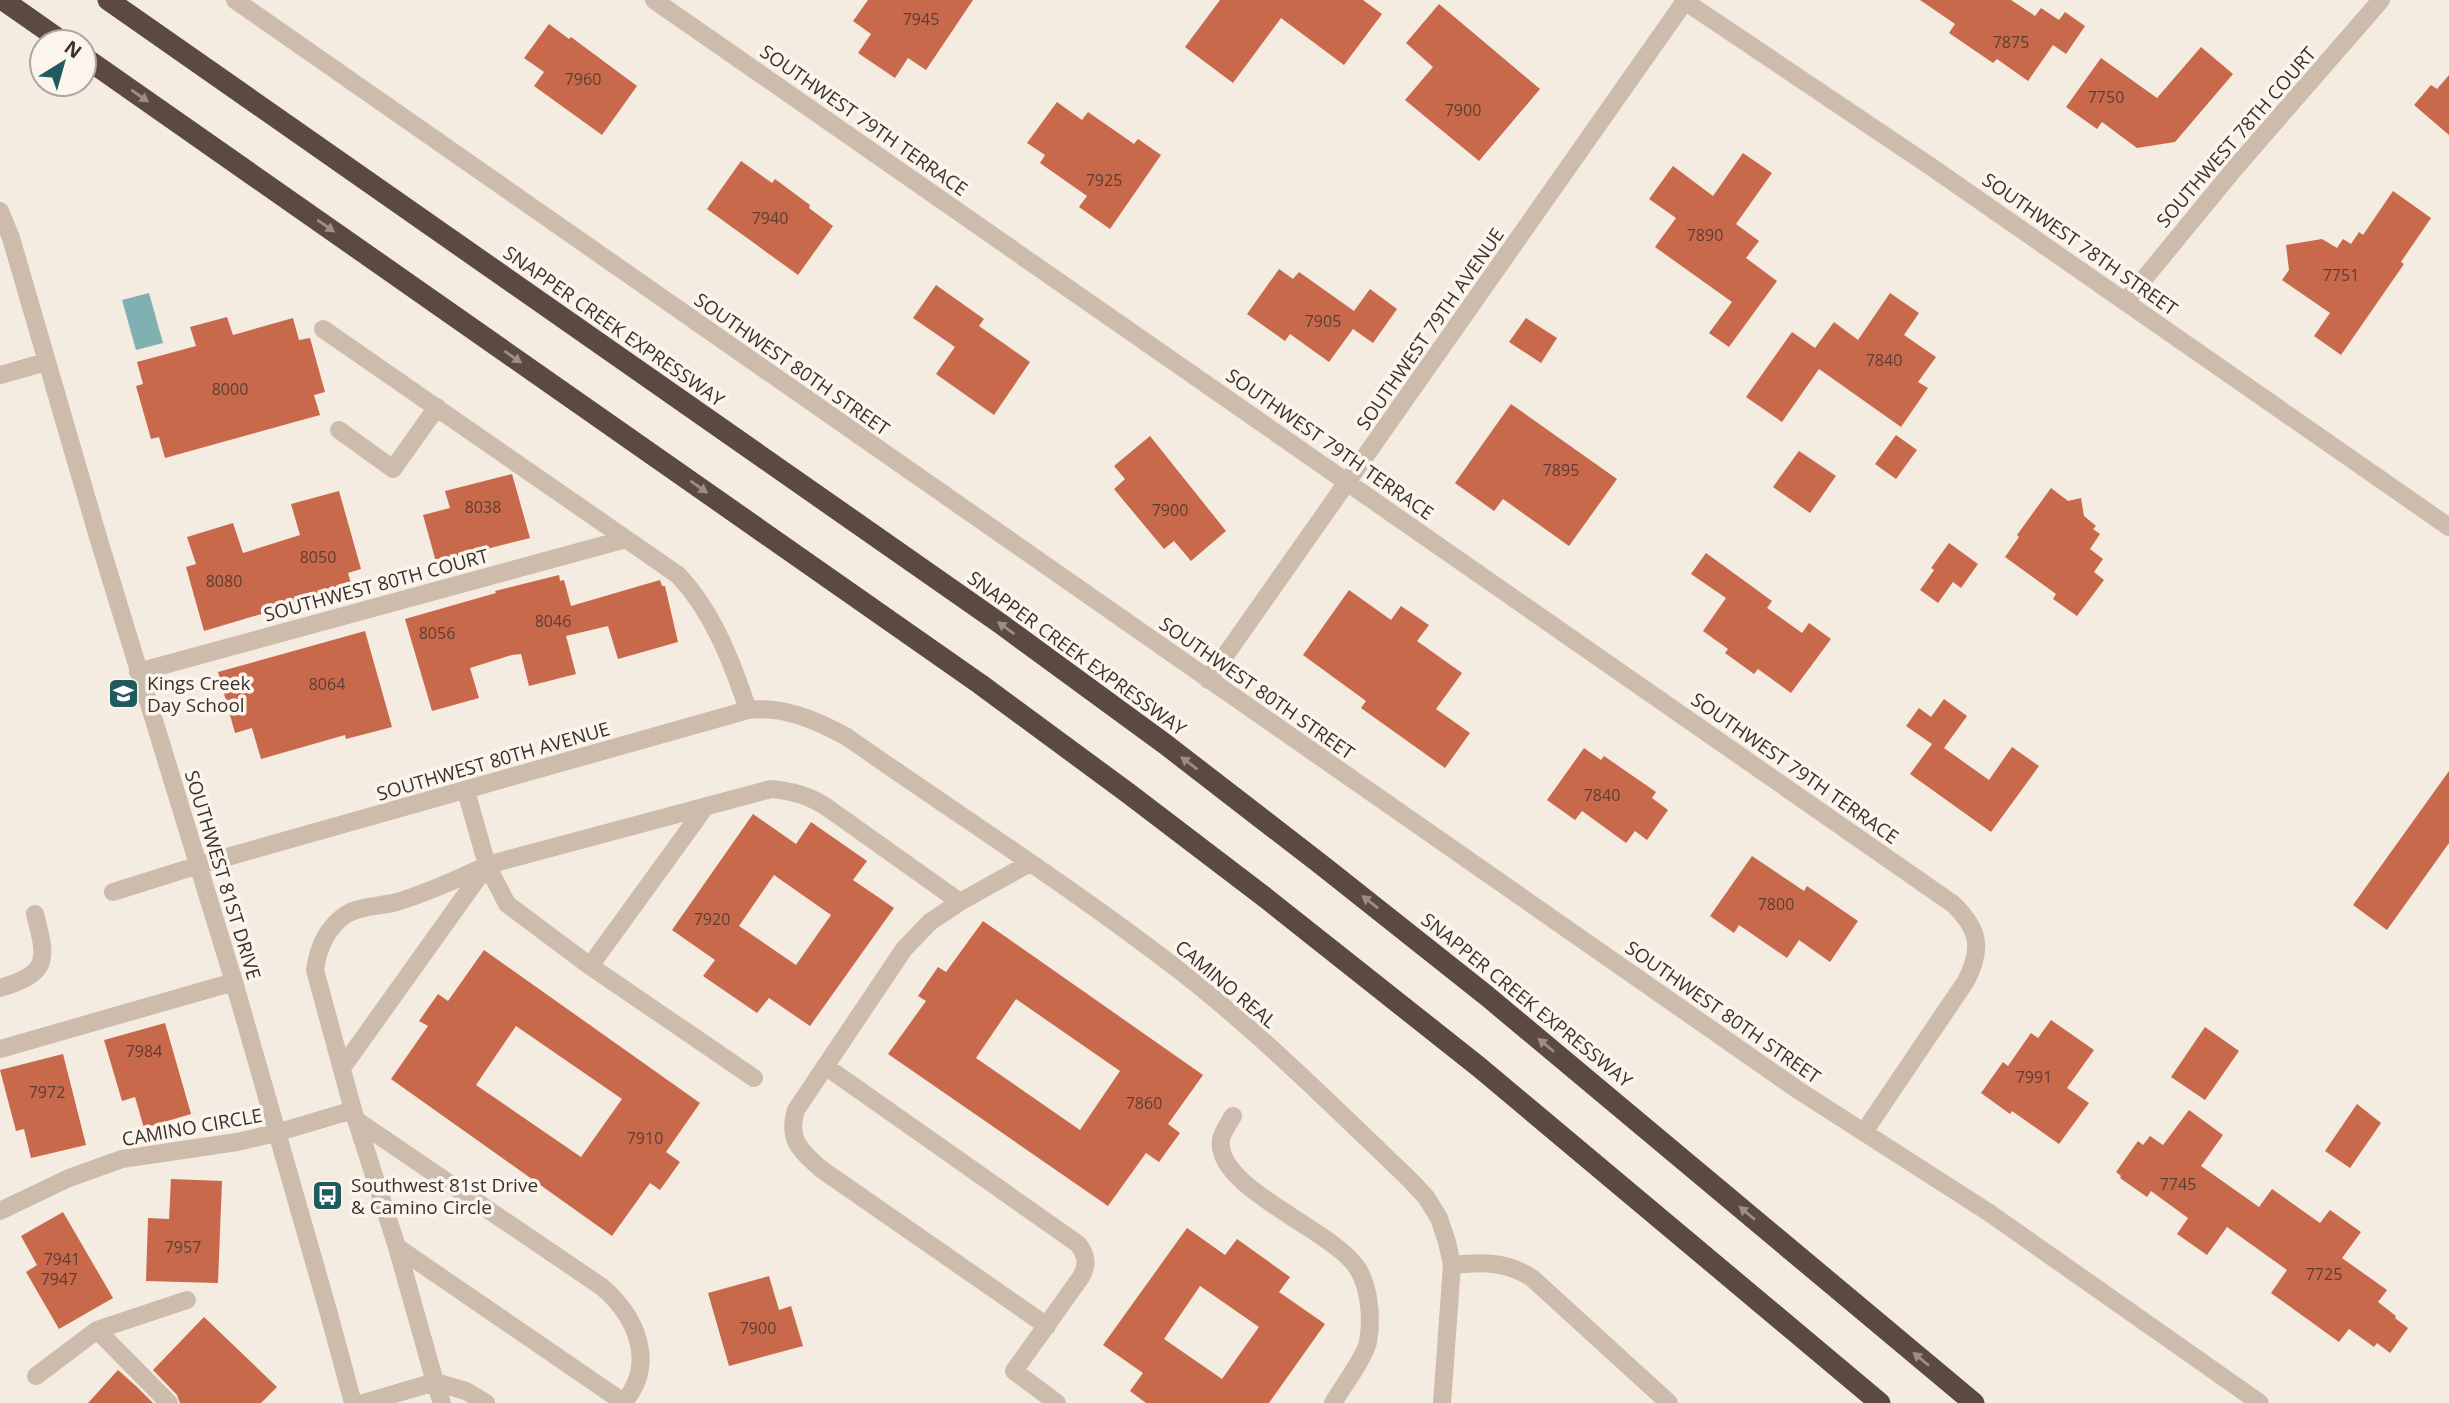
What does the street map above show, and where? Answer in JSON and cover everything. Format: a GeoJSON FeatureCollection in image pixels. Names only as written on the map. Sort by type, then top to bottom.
{"type":"FeatureCollection","features":[{"type":"Feature","properties":{"kind":"highway"},"geometry":{"type":"LineString","coordinates":[[3,0],[43,28]]}},
{"type":"Feature","properties":{"kind":"highway","name":"SNAPPER CREEK EXPRESSWAY"},"geometry":{"type":"LineString","coordinates":[[108,0],[1002,624],[1165,744],[1487,996],[1974,1403]]}},
{"type":"Feature","properties":{"kind":"highway"},"geometry":{"type":"LineString","coordinates":[[98,67],[969,676],[1128,793],[1278,907],[1479,1067],[1880,1403]]}},
{"type":"Feature","properties":{"kind":"street","name":"SOUTHWEST 80TH STREET"},"geometry":{"type":"LineString","coordinates":[[235,0],[1798,1090],[1988,1212],[2260,1403]]}},
{"type":"Feature","properties":{"kind":"street","name":"SOUTHWEST 79TH TERRACE"},"geometry":{"type":"LineString","coordinates":[[654,0],[1944,896],[1966,917],[1974,930],[1976,956],[1966,981],[1864,1132]]}},
{"type":"Feature","properties":{"kind":"street","name":"SOUTHWEST 79TH AVENUE"},"geometry":{"type":"LineString","coordinates":[[1208,680],[1684,0]]}},
{"type":"Feature","properties":{"kind":"street","name":"SOUTHWEST 78TH STREET"},"geometry":{"type":"LineString","coordinates":[[1684,0],[1930,166],[2449,527]]}},
{"type":"Feature","properties":{"kind":"street","name":"SOUTHWEST 78TH COURT"},"geometry":{"type":"LineString","coordinates":[[2125,302],[2228,176],[2381,0]]}},
{"type":"Feature","properties":{"kind":"street","name":"SOUTHWEST 81ST DRIVE"},"geometry":{"type":"LineString","coordinates":[[0,211],[12,238],[138,672],[234,982],[353,1403]]}},
{"type":"Feature","properties":{"kind":"street"},"geometry":{"type":"LineString","coordinates":[[323,329],[678,575],[700,601],[719,635],[738,678],[748,710]]}},
{"type":"Feature","properties":{"kind":"street"},"geometry":{"type":"LineString","coordinates":[[0,375],[46,362]]}},
{"type":"Feature","properties":{"kind":"street"},"geometry":{"type":"LineString","coordinates":[[339,430],[393,469],[437,407]]}},
{"type":"Feature","properties":{"kind":"street","name":"SOUTHWEST 80TH COURT"},"geometry":{"type":"LineString","coordinates":[[138,672],[626,539]]}},
{"type":"Feature","properties":{"kind":"street","name":"SOUTHWEST 80TH AVENUE"},"geometry":{"type":"LineString","coordinates":[[113,892],[199,865],[748,710],[762,709],[801,715]]}},
{"type":"Feature","properties":{"kind":"street","name":"CAMINO REAL"},"geometry":{"type":"LineString","coordinates":[[801,715],[847,737],[1181,971],[1354,1126],[1426,1197],[1439,1219],[1452,1265],[1442,1403]]}},
{"type":"Feature","properties":{"kind":"street"},"geometry":{"type":"LineString","coordinates":[[442,1403],[315,970],[317,954],[334,924],[348,913],[408,898],[450,883],[488,865],[771,789],[790,790],[807,796],[842,817],[960,902]]}},
{"type":"Feature","properties":{"kind":"street"},"geometry":{"type":"LineString","coordinates":[[466,791],[488,865],[507,904],[590,966],[754,1078]]}},
{"type":"Feature","properties":{"kind":"street"},"geometry":{"type":"LineString","coordinates":[[590,966],[706,806]]}},
{"type":"Feature","properties":{"kind":"street"},"geometry":{"type":"LineString","coordinates":[[1030,863],[930,922],[904,949],[796,1110],[792,1123],[797,1146],[821,1169],[1047,1326]]}},
{"type":"Feature","properties":{"kind":"street"},"geometry":{"type":"LineString","coordinates":[[342,1068],[488,865]]}},
{"type":"Feature","properties":{"kind":"street"},"geometry":{"type":"LineString","coordinates":[[0,988],[27,979],[40,965],[43,946],[35,914]]}},
{"type":"Feature","properties":{"kind":"street"},"geometry":{"type":"LineString","coordinates":[[0,1049],[234,982]]}},
{"type":"Feature","properties":{"kind":"street"},"geometry":{"type":"LineString","coordinates":[[825,1066],[1078,1244],[1084,1252],[1085,1270],[1014,1371],[1057,1403]]}},
{"type":"Feature","properties":{"kind":"street"},"geometry":{"type":"LineString","coordinates":[[356,1116],[618,1300],[640,1340],[641,1360],[635,1385],[623,1403],[397,1247]]}},
{"type":"Feature","properties":{"kind":"street","name":"CAMINO CIRCLE"},"geometry":{"type":"LineString","coordinates":[[0,1211],[69,1178],[122,1159],[237,1142],[356,1116]]}},
{"type":"Feature","properties":{"kind":"street"},"geometry":{"type":"LineString","coordinates":[[1233,1116],[1221,1138],[1221,1152],[1226,1163],[1255,1193],[1340,1250],[1358,1268],[1367,1293],[1370,1318],[1367,1345],[1333,1403]]}},
{"type":"Feature","properties":{"kind":"street"},"geometry":{"type":"LineString","coordinates":[[1452,1265],[1490,1262],[1513,1268],[1532,1278],[1669,1403]]}},
{"type":"Feature","properties":{"kind":"street"},"geometry":{"type":"LineString","coordinates":[[36,1376],[97,1330],[187,1300]]}},
{"type":"Feature","properties":{"kind":"street"},"geometry":{"type":"LineString","coordinates":[[97,1330],[169,1403]]}},
{"type":"Feature","properties":{"kind":"street"},"geometry":{"type":"LineString","coordinates":[[364,1403],[435,1382],[466,1391],[486,1403]]}},
{"type":"Feature","properties":{"kind":"water"},"geometry":{"type":"Polygon","coordinates":[[[149,293],[163,343],[136,350],[122,300],[149,293]]]}},
{"type":"Feature","properties":{"kind":"building"},"geometry":{"type":"Polygon","coordinates":[[[868,0],[973,0],[926,70],[908,58],[895,78],[858,53],[871,34],[853,21],[868,0]]]}},
{"type":"Feature","properties":{"kind":"building"},"geometry":{"type":"Polygon","coordinates":[[[1220,0],[1363,0],[1382,14],[1344,65],[1281,18],[1233,83],[1185,47],[1220,0]]]}},
{"type":"Feature","properties":{"kind":"building"},"geometry":{"type":"Polygon","coordinates":[[[1920,0],[2011,0],[2035,16],[2041,8],[2059,20],[2065,12],[2085,26],[2066,54],[2053,45],[2028,81],[1997,59],[1993,63],[1949,33],[1955,24],[1920,0]]]}},
{"type":"Feature","properties":{"kind":"building"},"geometry":{"type":"Polygon","coordinates":[[[1439,4],[1540,89],[1479,161],[1405,100],[1433,67],[1406,43],[1439,4]]]}},
{"type":"Feature","properties":{"kind":"building"},"geometry":{"type":"Polygon","coordinates":[[[549,24],[637,86],[602,135],[534,86],[544,72],[524,58],[549,24]]]}},
{"type":"Feature","properties":{"kind":"building"},"geometry":{"type":"Polygon","coordinates":[[[2201,47],[2233,74],[2175,142],[2137,148],[2102,122],[2097,129],[2066,107],[2101,58],[2157,98],[2201,47]]]}},
{"type":"Feature","properties":{"kind":"building"},"geometry":{"type":"Polygon","coordinates":[[[2449,75],[2449,135],[2414,105],[2431,85],[2437,89],[2449,75]]]}},
{"type":"Feature","properties":{"kind":"building"},"geometry":{"type":"Polygon","coordinates":[[[1057,102],[1082,120],[1088,112],[1134,144],[1138,139],[1161,155],[1110,229],[1079,207],[1087,196],[1040,163],[1045,155],[1027,143],[1057,102]]]}},
{"type":"Feature","properties":{"kind":"building"},"geometry":{"type":"Polygon","coordinates":[[[1743,153],[1772,173],[1736,224],[1759,241],[1746,258],[1777,281],[1729,347],[1709,333],[1732,302],[1655,247],[1676,218],[1649,199],[1673,166],[1713,196],[1743,153]]]}},
{"type":"Feature","properties":{"kind":"building"},"geometry":{"type":"Polygon","coordinates":[[[741,161],[772,183],[775,179],[833,226],[798,275],[707,209],[741,161]]]}},
{"type":"Feature","properties":{"kind":"building"},"geometry":{"type":"Polygon","coordinates":[[[2393,191],[2431,218],[2401,262],[2404,264],[2341,355],[2314,336],[2330,313],[2282,280],[2289,270],[2286,245],[2322,239],[2337,248],[2343,239],[2351,244],[2359,232],[2363,235],[2393,191]]]}},
{"type":"Feature","properties":{"kind":"building"},"geometry":{"type":"Polygon","coordinates":[[[1279,269],[1293,279],[1299,272],[1354,311],[1370,289],[1397,309],[1373,343],[1353,329],[1329,362],[1290,334],[1285,341],[1247,314],[1279,269]]]}},
{"type":"Feature","properties":{"kind":"building"},"geometry":{"type":"Polygon","coordinates":[[[936,285],[984,319],[979,326],[1030,362],[994,415],[936,374],[955,347],[913,318],[936,285]]]}},
{"type":"Feature","properties":{"kind":"building"},"geometry":{"type":"Polygon","coordinates":[[[1890,293],[1919,313],[1904,335],[1936,357],[1918,382],[1928,388],[1901,427],[1819,369],[1782,422],[1746,397],[1792,332],[1815,348],[1834,322],[1858,340],[1890,293]]]}},
{"type":"Feature","properties":{"kind":"building"},"geometry":{"type":"Polygon","coordinates":[[[227,317],[233,335],[293,318],[299,340],[310,338],[325,392],[314,395],[320,415],[165,458],[159,437],[151,439],[136,386],[143,384],[137,362],[196,346],[190,327],[227,317]]]}},
{"type":"Feature","properties":{"kind":"building"},"geometry":{"type":"Polygon","coordinates":[[[1526,318],[1557,338],[1541,363],[1509,342],[1526,318]]]}},
{"type":"Feature","properties":{"kind":"building"},"geometry":{"type":"Polygon","coordinates":[[[1511,404],[1617,479],[1569,546],[1503,499],[1494,511],[1455,483],[1511,404]]]}},
{"type":"Feature","properties":{"kind":"building"},"geometry":{"type":"Polygon","coordinates":[[[1896,435],[1917,450],[1896,479],[1875,464],[1896,435]]]}},
{"type":"Feature","properties":{"kind":"building"},"geometry":{"type":"Polygon","coordinates":[[[1150,436],[1226,531],[1191,561],[1174,541],[1164,549],[1114,489],[1125,479],[1114,466],[1150,436]]]}},
{"type":"Feature","properties":{"kind":"building"},"geometry":{"type":"Polygon","coordinates":[[[1799,451],[1836,476],[1810,513],[1773,487],[1799,451]]]}},
{"type":"Feature","properties":{"kind":"building"},"geometry":{"type":"Polygon","coordinates":[[[512,474],[530,538],[436,562],[423,515],[450,508],[445,491],[512,474]]]}},
{"type":"Feature","properties":{"kind":"building"},"geometry":{"type":"Polygon","coordinates":[[[2051,488],[2068,501],[2081,498],[2084,516],[2096,526],[2093,529],[2100,534],[2090,549],[2103,559],[2094,572],[2104,580],[2077,616],[2053,599],[2056,594],[2005,557],[2019,537],[2017,535],[2051,488]]]}},
{"type":"Feature","properties":{"kind":"building"},"geometry":{"type":"Polygon","coordinates":[[[339,491],[361,569],[348,573],[352,587],[204,631],[186,567],[196,564],[187,537],[233,523],[243,553],[300,535],[291,504],[339,491]]]}},
{"type":"Feature","properties":{"kind":"building"},"geometry":{"type":"Polygon","coordinates":[[[1949,543],[1978,564],[1961,588],[1953,582],[1938,603],[1920,590],[1934,570],[1931,568],[1949,543]]]}},
{"type":"Feature","properties":{"kind":"building"},"geometry":{"type":"Polygon","coordinates":[[[1706,553],[1772,601],[1767,608],[1802,633],[1809,623],[1831,639],[1791,693],[1758,669],[1754,674],[1725,653],[1728,649],[1703,631],[1726,598],[1691,574],[1706,553]]]}},
{"type":"Feature","properties":{"kind":"building"},"geometry":{"type":"Polygon","coordinates":[[[559,575],[560,581],[564,580],[571,606],[660,580],[662,586],[665,586],[678,642],[618,659],[608,626],[566,636],[576,674],[529,686],[521,654],[512,655],[470,668],[479,698],[432,711],[405,619],[496,593],[495,591],[559,575]]]}},
{"type":"Feature","properties":{"kind":"building"},"geometry":{"type":"Polygon","coordinates":[[[1349,590],[1391,620],[1401,606],[1429,625],[1417,641],[1462,673],[1436,709],[1470,733],[1445,768],[1361,708],[1366,701],[1303,655],[1349,590]]]}},
{"type":"Feature","properties":{"kind":"building"},"geometry":{"type":"Polygon","coordinates":[[[365,631],[392,727],[346,739],[345,735],[261,759],[252,728],[235,733],[218,672],[365,631]]]}},
{"type":"Feature","properties":{"kind":"building"},"geometry":{"type":"Polygon","coordinates":[[[1944,699],[1967,716],[1944,748],[1989,780],[2012,747],[2039,766],[1991,832],[1910,774],[1932,744],[1906,726],[1919,708],[1931,717],[1944,699]]]}},
{"type":"Feature","properties":{"kind":"building"},"geometry":{"type":"Polygon","coordinates":[[[1584,748],[1601,760],[1604,756],[1656,792],[1652,798],[1668,810],[1647,840],[1635,831],[1626,843],[1582,811],[1575,820],[1547,800],[1584,748]]]}},
{"type":"Feature","properties":{"kind":"building"},"geometry":{"type":"Polygon","coordinates":[[[2449,771],[2449,843],[2387,930],[2353,905],[2449,771]]]}},
{"type":"Feature","properties":{"kind":"building"},"geometry":{"type":"Polygon","coordinates":[[[753,814],[796,844],[811,822],[867,861],[853,880],[894,908],[810,1026],[769,998],[757,1013],[703,976],[715,960],[672,930],[753,814]],[[774,875],[739,926],[796,965],[831,915],[774,875]]]}},
{"type":"Feature","properties":{"kind":"building"},"geometry":{"type":"Polygon","coordinates":[[[1752,856],[1804,891],[1807,886],[1858,921],[1830,962],[1799,940],[1787,958],[1739,925],[1734,933],[1710,916],[1752,856]]]}},
{"type":"Feature","properties":{"kind":"building"},"geometry":{"type":"Polygon","coordinates":[[[983,921],[1203,1075],[1168,1124],[1180,1133],[1159,1162],[1146,1153],[1108,1206],[888,1054],[926,1001],[918,996],[938,967],[946,972],[983,921]],[[1016,999],[976,1058],[1080,1130],[1120,1071],[1016,999]]]}},
{"type":"Feature","properties":{"kind":"building"},"geometry":{"type":"Polygon","coordinates":[[[484,950],[700,1103],[666,1152],[680,1162],[660,1190],[650,1183],[612,1236],[391,1079],[428,1026],[419,1021],[438,994],[448,1001],[484,950]],[[516,1026],[476,1085],[581,1157],[622,1099],[516,1026]]]}},
{"type":"Feature","properties":{"kind":"building"},"geometry":{"type":"Polygon","coordinates":[[[2051,1020],[2094,1050],[2067,1088],[2089,1103],[2059,1144],[1981,1093],[2003,1062],[2008,1066],[2031,1033],[2038,1038],[2051,1020]]]}},
{"type":"Feature","properties":{"kind":"building"},"geometry":{"type":"Polygon","coordinates":[[[165,1023],[191,1114],[144,1128],[135,1097],[122,1101],[104,1040],[165,1023]]]}},
{"type":"Feature","properties":{"kind":"building"},"geometry":{"type":"Polygon","coordinates":[[[2205,1027],[2239,1051],[2205,1100],[2171,1077],[2205,1027]]]}},
{"type":"Feature","properties":{"kind":"building"},"geometry":{"type":"Polygon","coordinates":[[[63,1054],[86,1145],[31,1158],[24,1129],[16,1131],[0,1070],[63,1054]]]}},
{"type":"Feature","properties":{"kind":"building"},"geometry":{"type":"Polygon","coordinates":[[[2357,1104],[2381,1123],[2350,1168],[2325,1151],[2357,1104]]]}},
{"type":"Feature","properties":{"kind":"building"},"geometry":{"type":"Polygon","coordinates":[[[2189,1110],[2223,1135],[2201,1166],[2259,1207],[2272,1189],[2320,1223],[2330,1210],[2361,1232],[2342,1258],[2387,1290],[2378,1302],[2408,1328],[2390,1353],[2377,1343],[2374,1347],[2349,1329],[2339,1342],[2271,1293],[2287,1270],[2227,1227],[2207,1255],[2177,1234],[2188,1218],[2151,1191],[2147,1197],[2120,1178],[2116,1172],[2138,1141],[2143,1145],[2150,1136],[2163,1145],[2189,1110]]]}},
{"type":"Feature","properties":{"kind":"building"},"geometry":{"type":"Polygon","coordinates":[[[171,1179],[222,1181],[218,1283],[146,1281],[148,1218],[169,1219],[171,1179]]]}},
{"type":"Feature","properties":{"kind":"building"},"geometry":{"type":"Polygon","coordinates":[[[63,1212],[113,1298],[59,1329],[26,1272],[37,1265],[21,1236],[63,1212]]]}},
{"type":"Feature","properties":{"kind":"building"},"geometry":{"type":"Polygon","coordinates":[[[1187,1228],[1225,1255],[1237,1239],[1290,1277],[1279,1292],[1325,1324],[1269,1403],[1146,1403],[1130,1391],[1143,1373],[1103,1345],[1187,1228]],[[1200,1286],[1164,1339],[1222,1379],[1259,1327],[1200,1286]]]}},
{"type":"Feature","properties":{"kind":"building"},"geometry":{"type":"Polygon","coordinates":[[[769,1276],[779,1310],[791,1306],[803,1346],[729,1366],[708,1293],[769,1276]]]}},
{"type":"Feature","properties":{"kind":"building"},"geometry":{"type":"Polygon","coordinates":[[[204,1317],[277,1387],[261,1403],[180,1403],[177,1395],[153,1370],[204,1317]]]}},
{"type":"Feature","properties":{"kind":"building"},"geometry":{"type":"Polygon","coordinates":[[[118,1370],[137,1387],[153,1403],[88,1403],[118,1370]]]}},
{"type":"Feature","properties":{"kind":"place","name":"Kings Creek Day School"},"geometry":{"type":"Point","coordinates":[124,694]}},
{"type":"Feature","properties":{"kind":"place","name":"Southwest 81st Drive & Camino Circle"},"geometry":{"type":"Point","coordinates":[328,1196]}}]}
